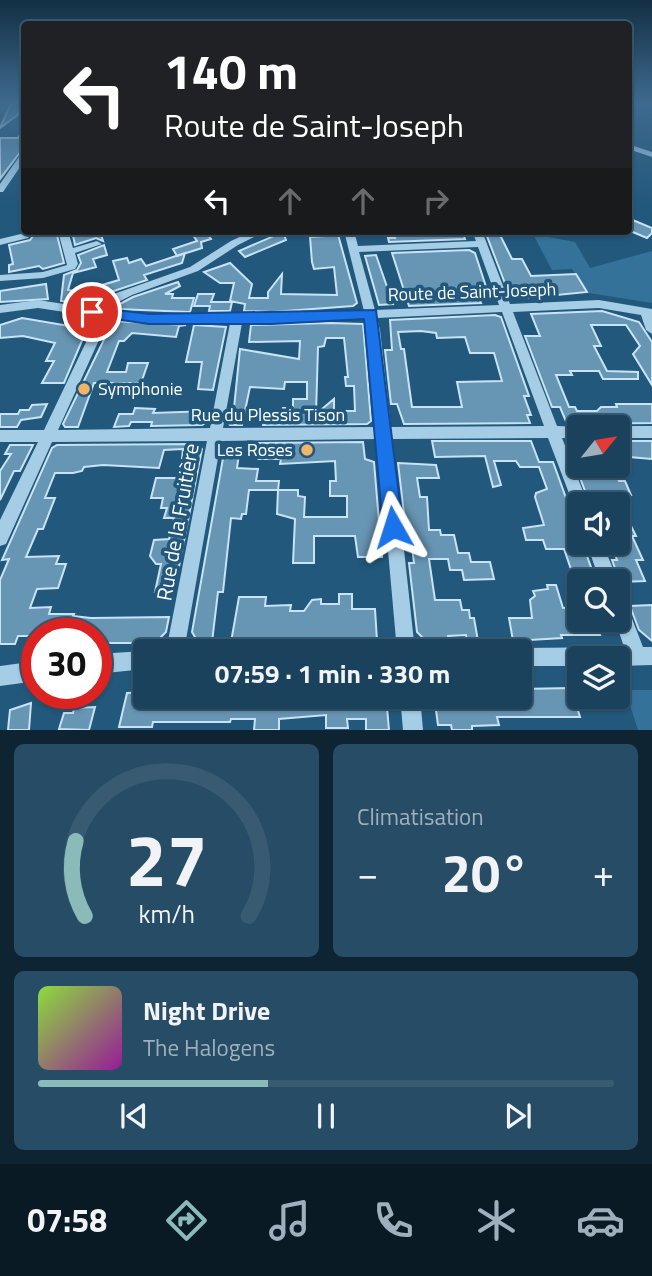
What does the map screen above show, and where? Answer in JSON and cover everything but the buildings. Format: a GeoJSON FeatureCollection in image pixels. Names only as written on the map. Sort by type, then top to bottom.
{"type":"FeatureCollection","features":[{"type":"Feature","properties":{"kind":"street"},"geometry":{"type":"LineString","coordinates":[[632,148],[652,155]]}},
{"type":"Feature","properties":{"kind":"street"},"geometry":{"type":"LineString","coordinates":[[0,190],[21,160]]}},
{"type":"Feature","properties":{"kind":"street"},"geometry":{"type":"LineString","coordinates":[[8,179],[21,177]]}},
{"type":"Feature","properties":{"kind":"street"},"geometry":{"type":"LineString","coordinates":[[0,278],[43,275],[64,270],[73,264],[65,235]]}},
{"type":"Feature","properties":{"kind":"street"},"geometry":{"type":"LineString","coordinates":[[0,538],[99,313],[110,301],[185,274],[238,235]]}},
{"type":"Feature","properties":{"kind":"street"},"geometry":{"type":"LineString","coordinates":[[350,235],[371,313],[405,639]]}},
{"type":"Feature","properties":{"kind":"street"},"geometry":{"type":"LineString","coordinates":[[479,235],[575,492]]}},
{"type":"Feature","properties":{"kind":"street"},"geometry":{"type":"LineString","coordinates":[[0,242],[25,236]]}},
{"type":"Feature","properties":{"kind":"street"},"geometry":{"type":"LineString","coordinates":[[71,251],[97,244]]}},
{"type":"Feature","properties":{"kind":"street"},"geometry":{"type":"LineString","coordinates":[[354,249],[482,244]]}},
{"type":"Feature","properties":{"kind":"street","name":"Route de Saint-Joseph"},"geometry":{"type":"LineString","coordinates":[[0,309],[38,304],[149,319],[599,304],[649,313]]}},
{"type":"Feature","properties":{"kind":"street"},"geometry":{"type":"LineString","coordinates":[[649,313],[652,330]]}},
{"type":"Feature","properties":{"kind":"street","name":"Rue de la Fruitière"},"geometry":{"type":"LineString","coordinates":[[178,639],[237,318]]}},
{"type":"Feature","properties":{"kind":"street","name":"Rue du Plessis Tison"},"geometry":{"type":"LineString","coordinates":[[0,436],[567,432]]}},
{"type":"Feature","properties":{"kind":"street"},"geometry":{"type":"LineString","coordinates":[[630,432],[652,432]]}},
{"type":"Feature","properties":{"kind":"street"},"geometry":{"type":"LineString","coordinates":[[532,657],[645,656],[630,627]]}},
{"type":"Feature","properties":{"kind":"street"},"geometry":{"type":"LineString","coordinates":[[112,663],[133,661]]}},
{"type":"Feature","properties":{"kind":"street"},"geometry":{"type":"LineString","coordinates":[[0,676],[21,673]]}},
{"type":"Feature","properties":{"kind":"street"},"geometry":{"type":"LineString","coordinates":[[411,709],[413,730]]}},
{"type":"Feature","properties":{"kind":"shaded area"},"geometry":{"type":"Polygon","coordinates":[[[534,235],[575,242],[590,268],[652,251],[652,303],[589,293],[572,269],[552,270],[534,235]]]}},
{"type":"Feature","properties":{"kind":"shaded area"},"geometry":{"type":"Polygon","coordinates":[[[630,690],[652,690],[652,730],[638,730],[630,705],[630,690]]]}},
{"type":"Feature","properties":{"kind":"place","name":"Symphonie"},"geometry":{"type":"Point","coordinates":[84,389]}},
{"type":"Feature","properties":{"kind":"place","name":"Les Roses"},"geometry":{"type":"Point","coordinates":[307,450]}},
{"type":"Feature","properties":{"kind":"route"},"geometry":{"type":"LineString","coordinates":[[92,312],[149,319],[272,319],[371,313],[393,527]]}}]}
